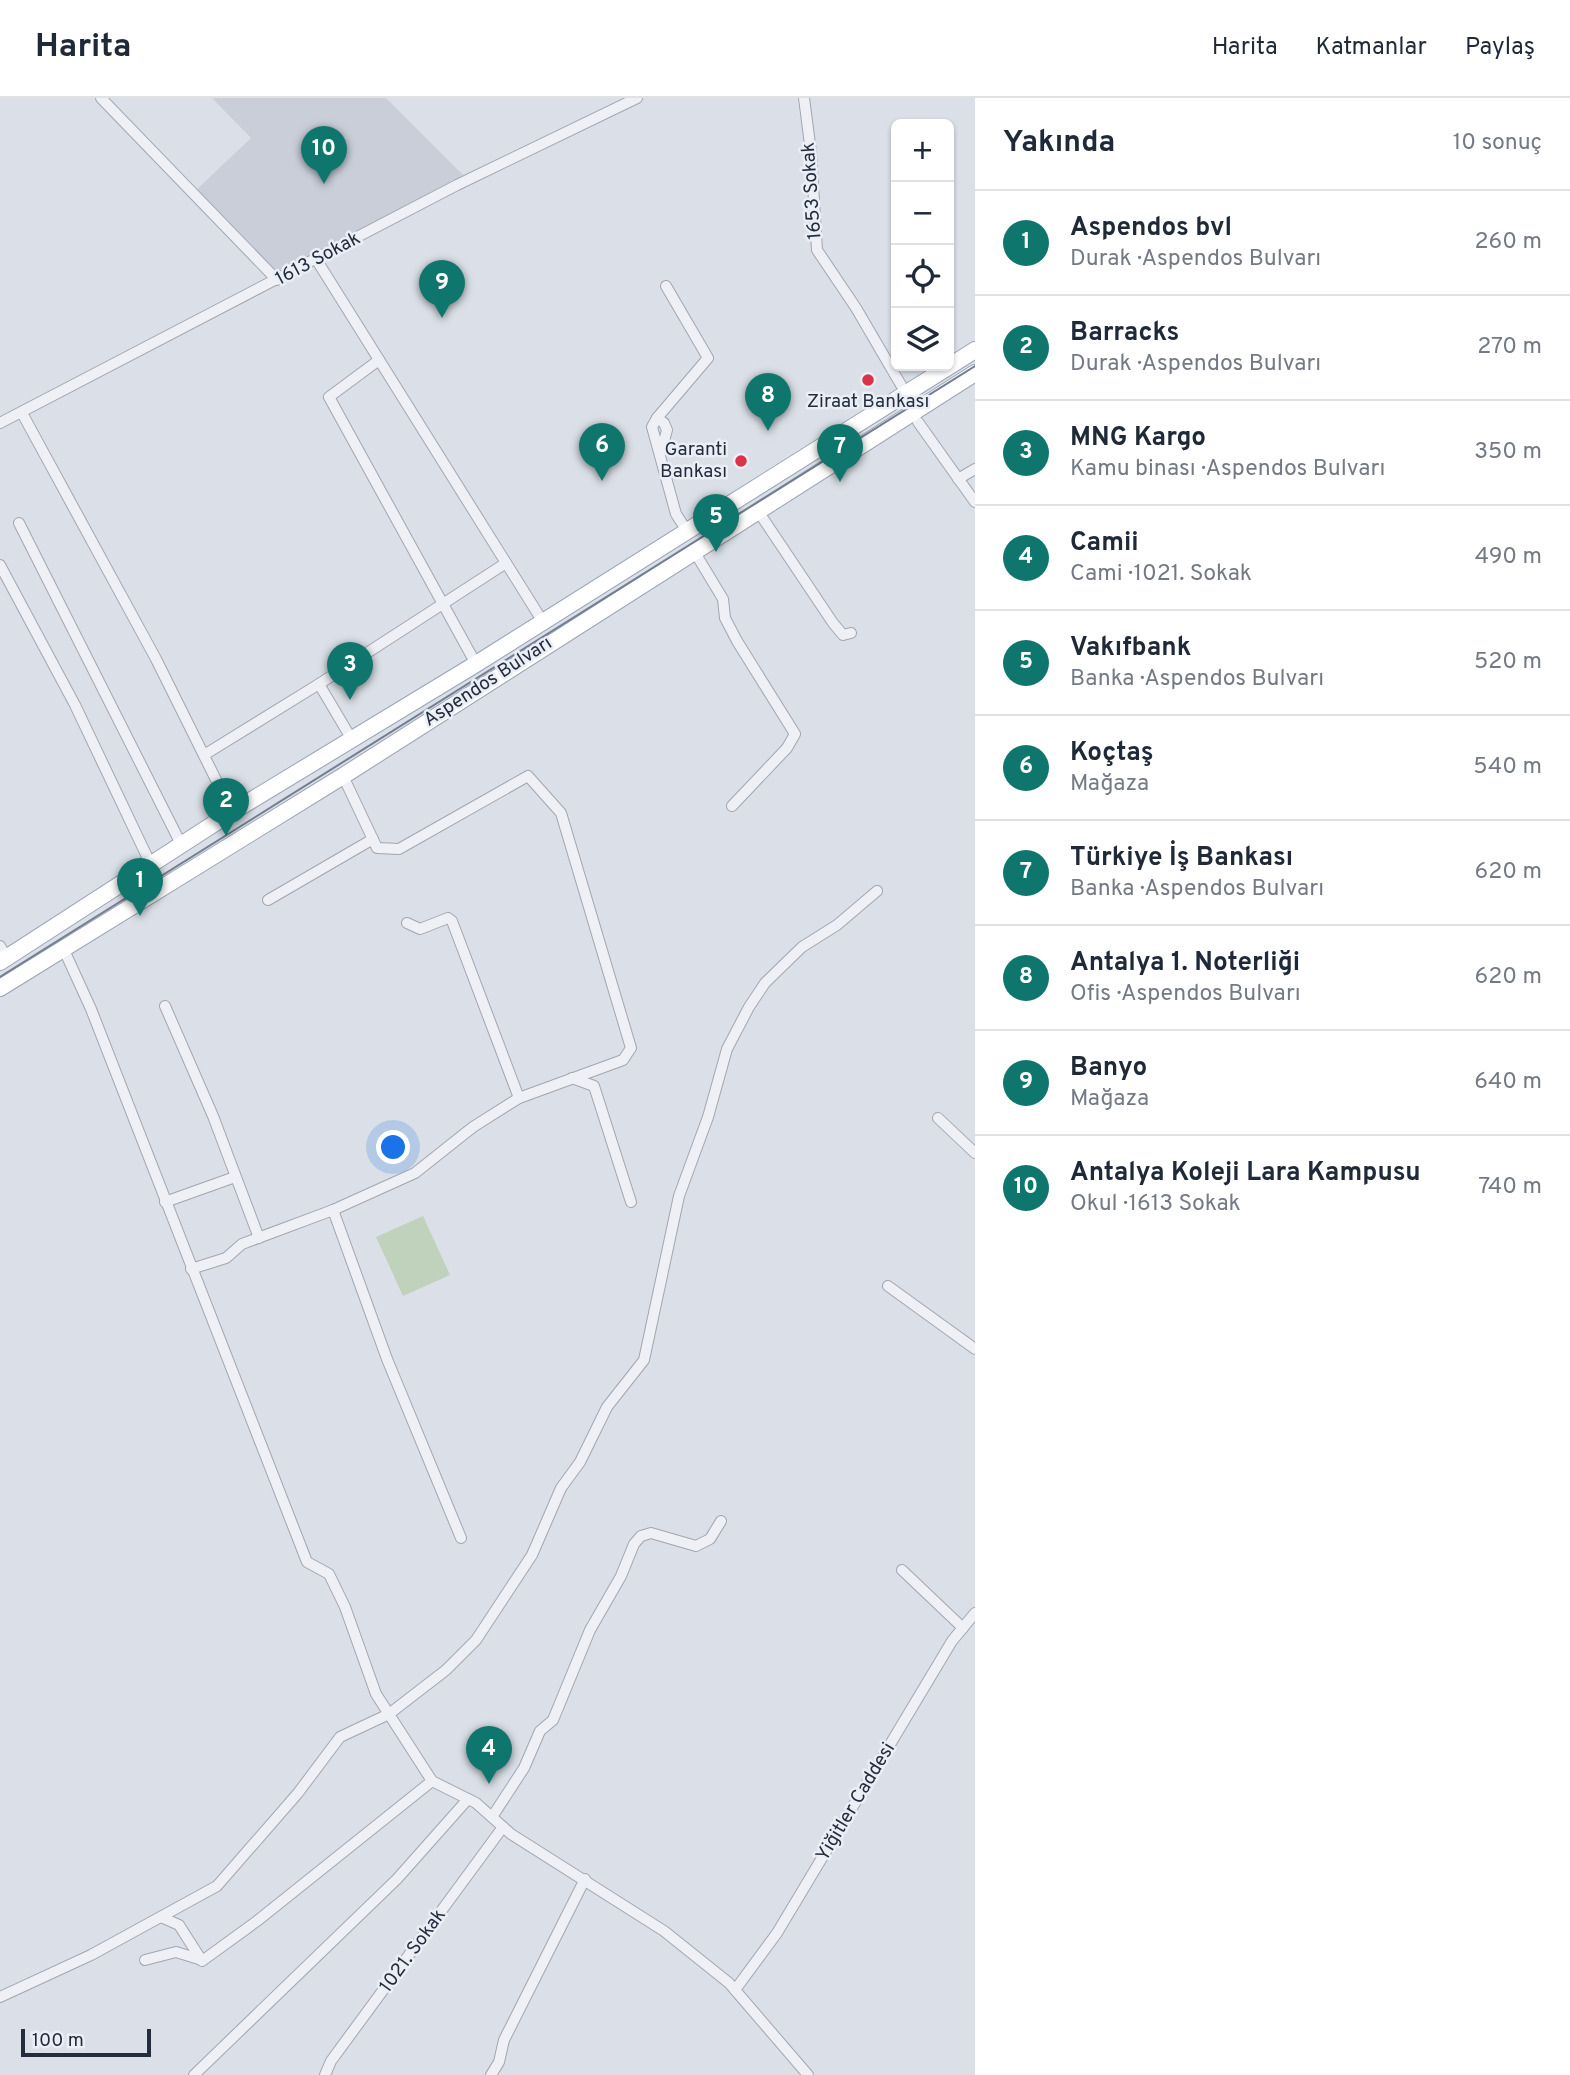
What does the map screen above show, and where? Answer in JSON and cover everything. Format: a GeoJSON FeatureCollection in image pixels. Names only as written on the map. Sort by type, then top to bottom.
{"type":"FeatureCollection","features":[{"type":"Feature","properties":{"kind":"main road"},"geometry":{"type":"LineString","coordinates":[[954,352],[975,339]]}},
{"type":"Feature","properties":{"kind":"main road","name":"Aspendos Bulvarı"},"geometry":{"type":"LineString","coordinates":[[2,955],[152,867],[232,812],[476,664],[975,350]]}},
{"type":"Feature","properties":{"kind":"main road"},"geometry":{"type":"LineString","coordinates":[[842,433],[901,385],[924,371]]}},
{"type":"Feature","properties":{"kind":"main road","name":"Aspendos Bulvarı"},"geometry":{"type":"LineString","coordinates":[[0,988],[343,776],[975,373]]}},
{"type":"Feature","properties":{"kind":"main road"},"geometry":{"type":"LineString","coordinates":[[856,449],[918,422],[975,386]]}},
{"type":"Feature","properties":{"kind":"street"},"geometry":{"type":"LineString","coordinates":[[100,98],[276,280]]}},
{"type":"Feature","properties":{"kind":"street","name":"1613 Sokak"},"geometry":{"type":"LineString","coordinates":[[0,424],[457,185],[637,98]]}},
{"type":"Feature","properties":{"kind":"street","name":"1653 Sokak"},"geometry":{"type":"LineString","coordinates":[[804,98],[817,250],[856,308],[901,385]]}},
{"type":"Feature","properties":{"kind":"street"},"geometry":{"type":"LineString","coordinates":[[316,259],[543,622]]}},
{"type":"Feature","properties":{"kind":"street"},"geometry":{"type":"LineString","coordinates":[[666,286],[708,358],[657,418],[664,423],[667,430],[661,452],[676,514],[687,531]]}},
{"type":"Feature","properties":{"kind":"street"},"geometry":{"type":"LineString","coordinates":[[379,360],[329,397],[476,664]]}},
{"type":"Feature","properties":{"kind":"street"},"geometry":{"type":"LineString","coordinates":[[22,413],[64,486],[232,812]]}},
{"type":"Feature","properties":{"kind":"street"},"geometry":{"type":"LineString","coordinates":[[918,422],[975,502]]}},
{"type":"Feature","properties":{"kind":"street"},"geometry":{"type":"LineString","coordinates":[[958,480],[975,469]]}},
{"type":"Feature","properties":{"kind":"street"},"geometry":{"type":"LineString","coordinates":[[758,511],[833,623],[843,635],[851,633]]}},
{"type":"Feature","properties":{"kind":"street"},"geometry":{"type":"LineString","coordinates":[[19,523],[182,846]]}},
{"type":"Feature","properties":{"kind":"street"},"geometry":{"type":"LineString","coordinates":[[694,551],[723,600],[725,618],[737,641],[795,734],[787,748],[732,806]]}},
{"type":"Feature","properties":{"kind":"street"},"geometry":{"type":"LineString","coordinates":[[204,755],[506,563]]}},
{"type":"Feature","properties":{"kind":"street"},"geometry":{"type":"LineString","coordinates":[[0,565],[75,705],[152,867]]}},
{"type":"Feature","properties":{"kind":"street"},"geometry":{"type":"LineString","coordinates":[[319,684],[351,738]]}},
{"type":"Feature","properties":{"kind":"street"},"geometry":{"type":"LineString","coordinates":[[191,1269],[226,1258],[242,1244],[333,1210],[415,1173],[473,1127],[519,1098],[623,1060],[631,1048],[561,813],[528,776],[399,849],[377,848],[343,776]]}},
{"type":"Feature","properties":{"kind":"street"},"geometry":{"type":"LineString","coordinates":[[268,900],[373,839]]}},
{"type":"Feature","properties":{"kind":"street"},"geometry":{"type":"LineString","coordinates":[[0,1997],[91,1955],[201,1897],[238,1866],[340,1737],[389,1714],[464,1653],[488,1625],[505,1592],[532,1556],[561,1488],[580,1462],[607,1407],[644,1360],[655,1319],[664,1259],[686,1174],[705,1127],[727,1049],[755,995],[802,947],[837,925],[877,891]]}},
{"type":"Feature","properties":{"kind":"street"},"geometry":{"type":"LineString","coordinates":[[407,923],[419,929],[448,918],[452,920],[519,1098]]}},
{"type":"Feature","properties":{"kind":"street"},"geometry":{"type":"LineString","coordinates":[[64,950],[91,1009],[307,1562],[329,1574],[345,1607],[376,1694],[432,1781],[468,1798],[503,1827],[664,1931],[735,1990],[808,2075]]}},
{"type":"Feature","properties":{"kind":"street"},"geometry":{"type":"LineString","coordinates":[[165,1006],[214,1116],[259,1238]]}},
{"type":"Feature","properties":{"kind":"street"},"geometry":{"type":"LineString","coordinates":[[572,1078],[594,1086],[631,1202]]}},
{"type":"Feature","properties":{"kind":"street"},"geometry":{"type":"LineString","coordinates":[[938,1118],[975,1153]]}},
{"type":"Feature","properties":{"kind":"street"},"geometry":{"type":"LineString","coordinates":[[165,1202],[235,1177]]}},
{"type":"Feature","properties":{"kind":"street"},"geometry":{"type":"LineString","coordinates":[[333,1210],[387,1359],[461,1538]]}},
{"type":"Feature","properties":{"kind":"street"},"geometry":{"type":"LineString","coordinates":[[888,1286],[975,1349]]}},
{"type":"Feature","properties":{"kind":"street"},"geometry":{"type":"LineString","coordinates":[[492,1817],[524,1768],[540,1731],[553,1720],[590,1630],[621,1576],[634,1544],[641,1536],[651,1533],[696,1546],[710,1539],[721,1521]]}},
{"type":"Feature","properties":{"kind":"street"},"geometry":{"type":"LineString","coordinates":[[902,1570],[963,1628]]}},
{"type":"Feature","properties":{"kind":"street","name":"Yiğitler Caddesi"},"geometry":{"type":"LineString","coordinates":[[735,1990],[784,1922],[963,1628],[975,1613]]}},
{"type":"Feature","properties":{"kind":"street"},"geometry":{"type":"LineString","coordinates":[[202,1961],[432,1781]]}},
{"type":"Feature","properties":{"kind":"street"},"geometry":{"type":"LineString","coordinates":[[194,2075],[397,1879],[468,1798]]}},
{"type":"Feature","properties":{"kind":"street","name":"1021. Sokak"},"geometry":{"type":"LineString","coordinates":[[326,2075],[331,2061],[503,1827]]}},
{"type":"Feature","properties":{"kind":"street"},"geometry":{"type":"LineString","coordinates":[[491,2075],[499,2062],[504,2040],[585,1879]]}},
{"type":"Feature","properties":{"kind":"street"},"geometry":{"type":"LineString","coordinates":[[161,1916],[179,1925],[202,1961]]}},
{"type":"Feature","properties":{"kind":"street"},"geometry":{"type":"LineString","coordinates":[[145,1960],[176,1952],[202,1961]]}},
{"type":"Feature","properties":{"kind":"shaded area"},"geometry":{"type":"Polygon","coordinates":[[[212,98],[386,98],[463,175],[276,274],[193,193],[251,138],[212,98]]]}},
{"type":"Feature","properties":{"kind":"green space"},"geometry":{"type":"Polygon","coordinates":[[[423,1216],[450,1275],[403,1296],[376,1237],[423,1216]]]}},
{"type":"Feature","properties":{"kind":"tram line"},"geometry":{"type":"LineString","coordinates":[[0,977],[975,366]]}},
{"type":"Feature","properties":{"kind":"place","name":"Antalya Koleji Lara Kampusu"},"geometry":{"type":"Point","coordinates":[324,184]}},
{"type":"Feature","properties":{"kind":"place","name":"Banyo"},"geometry":{"type":"Point","coordinates":[442,318]}},
{"type":"Feature","properties":{"kind":"place","name":"Ziraat Bankası"},"geometry":{"type":"Point","coordinates":[868,380]}},
{"type":"Feature","properties":{"kind":"place","name":"Antalya 1. Noterliği"},"geometry":{"type":"Point","coordinates":[768,431]}},
{"type":"Feature","properties":{"kind":"place","name":"Garanti Bankası"},"geometry":{"type":"Point","coordinates":[741,461]}},
{"type":"Feature","properties":{"kind":"place","name":"Koçtaş"},"geometry":{"type":"Point","coordinates":[602,481]}},
{"type":"Feature","properties":{"kind":"place","name":"Türkiye İş Bankası"},"geometry":{"type":"Point","coordinates":[840,482]}},
{"type":"Feature","properties":{"kind":"place","name":"Vakıfbank"},"geometry":{"type":"Point","coordinates":[716,552]}},
{"type":"Feature","properties":{"kind":"place","name":"MNG Kargo"},"geometry":{"type":"Point","coordinates":[350,700]}},
{"type":"Feature","properties":{"kind":"place","name":"Barracks"},"geometry":{"type":"Point","coordinates":[226,836]}},
{"type":"Feature","properties":{"kind":"place","name":"Aspendos bvl"},"geometry":{"type":"Point","coordinates":[140,916]}},
{"type":"Feature","properties":{"kind":"place","name":"Camii"},"geometry":{"type":"Point","coordinates":[489,1784]}}]}
